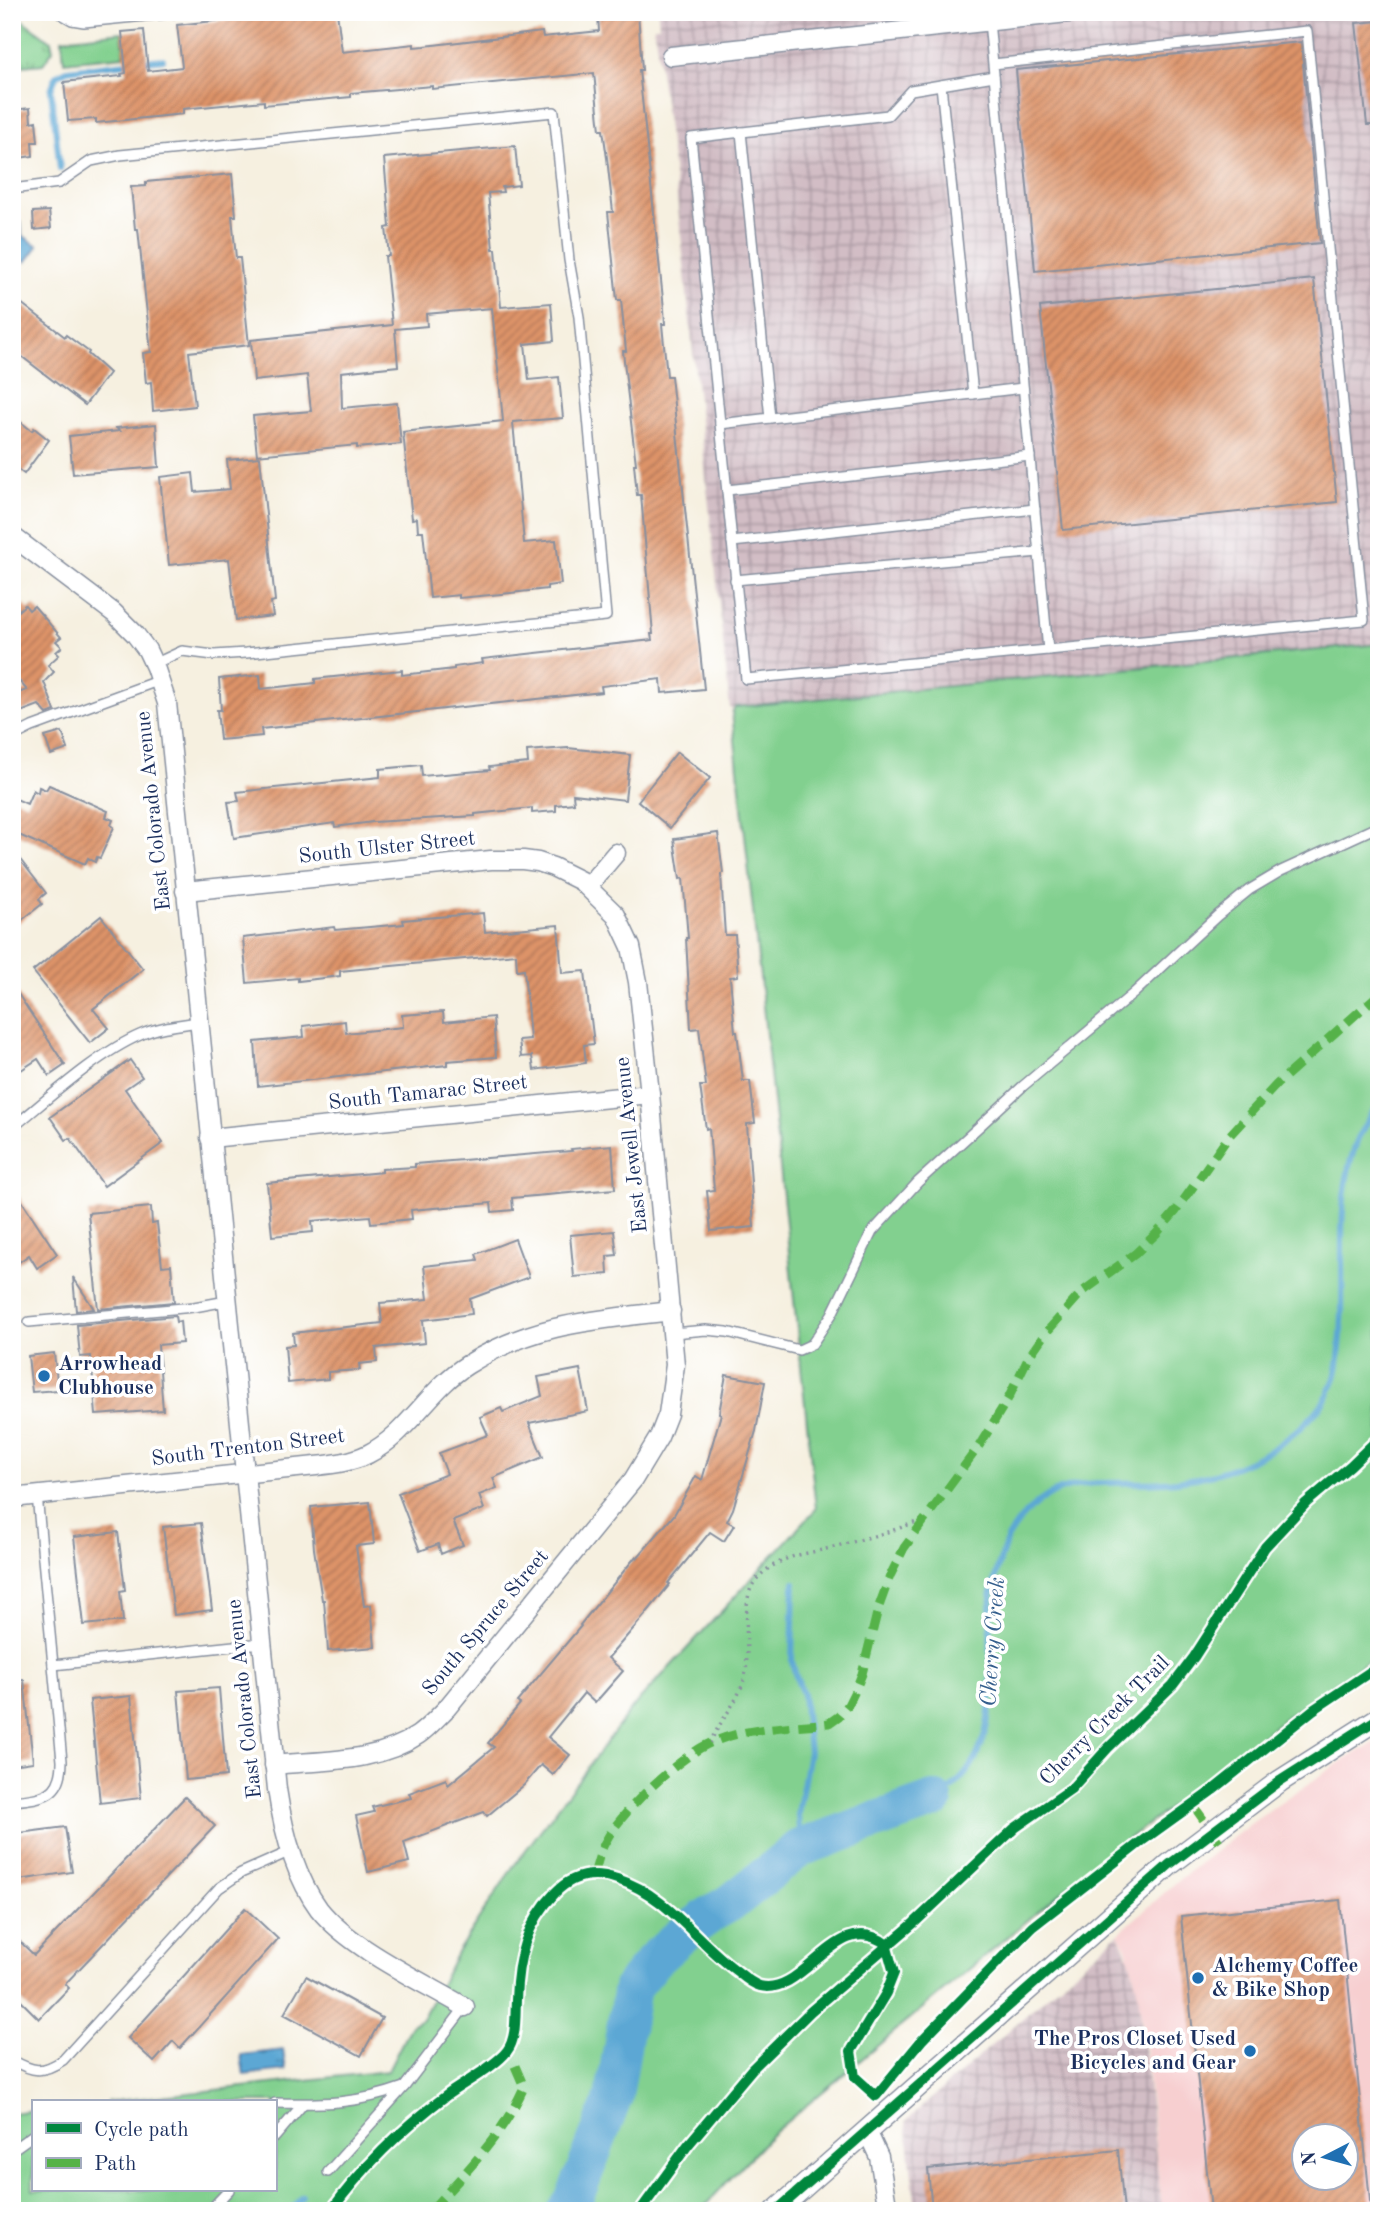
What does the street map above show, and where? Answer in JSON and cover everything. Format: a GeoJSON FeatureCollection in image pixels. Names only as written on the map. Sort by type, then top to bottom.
{"type":"FeatureCollection","features":[{"type":"Feature","properties":{"kind":"street"},"geometry":{"type":"LineString","coordinates":[[671,55],[989,21],[1022,15],[1077,12]]}},
{"type":"Feature","properties":{"kind":"street","name":"East Colorado Avenue"},"geometry":{"type":"LineString","coordinates":[[12,536],[120,619],[141,641],[157,672],[170,728],[274,1765],[278,1799],[291,1851],[312,1898],[338,1928],[373,1953],[465,2007]]}},
{"type":"Feature","properties":{"kind":"street"},"geometry":{"type":"LineString","coordinates":[[588,886],[616,853]]}},
{"type":"Feature","properties":{"kind":"street","name":"South Ulster Street"},"geometry":{"type":"LineString","coordinates":[[186,891],[508,859],[553,867],[588,886]]}},
{"type":"Feature","properties":{"kind":"street","name":"East Jewell Avenue"},"geometry":{"type":"LineString","coordinates":[[588,886],[616,915],[631,947],[638,982],[673,1333],[675,1373],[668,1414]]}},
{"type":"Feature","properties":{"kind":"street","name":"South Tamarac Street"},"geometry":{"type":"LineString","coordinates":[[210,1138],[650,1094]]}},
{"type":"Feature","properties":{"kind":"street","name":"South Trenton Street"},"geometry":{"type":"LineString","coordinates":[[12,1498],[332,1464],[368,1454],[386,1443],[440,1386],[460,1369],[501,1346],[523,1336],[571,1323],[671,1311]]}},
{"type":"Feature","properties":{"kind":"street","name":"South Spruce Street"},"geometry":{"type":"LineString","coordinates":[[274,1765],[384,1752],[405,1743],[429,1726],[446,1709],[633,1480],[659,1437],[668,1414]]}},
{"type":"Feature","properties":{"kind":"street"},"geometry":{"type":"LineString","coordinates":[[776,2211],[1177,1858],[1280,1781],[1379,1718]]}},
{"type":"Feature","properties":{"kind":"street"},"geometry":{"type":"LineString","coordinates":[[867,2131],[879,2157],[888,2211]]}},
{"type":"Feature","properties":{"kind":"lane"},"geometry":{"type":"LineString","coordinates":[[58,12],[72,20],[86,22],[186,12]]}},
{"type":"Feature","properties":{"kind":"lane"},"geometry":{"type":"LineString","coordinates":[[989,21],[1048,650]]}},
{"type":"Feature","properties":{"kind":"lane"},"geometry":{"type":"LineString","coordinates":[[993,64],[1307,31],[1364,620],[746,679],[691,138],[888,116],[911,90],[994,76]]}},
{"type":"Feature","properties":{"kind":"lane"},"geometry":{"type":"LineString","coordinates":[[941,85],[973,394]]}},
{"type":"Feature","properties":{"kind":"lane"},"geometry":{"type":"LineString","coordinates":[[12,188],[59,183],[91,161],[120,155],[554,112],[569,260],[579,317],[606,616],[246,653],[184,651],[157,672],[12,737]]}},
{"type":"Feature","properties":{"kind":"lane"},"geometry":{"type":"LineString","coordinates":[[741,132],[770,418]]}},
{"type":"Feature","properties":{"kind":"lane"},"geometry":{"type":"LineString","coordinates":[[720,424],[1023,388]]}},
{"type":"Feature","properties":{"kind":"lane"},"geometry":{"type":"LineString","coordinates":[[727,490],[1030,456]]}},
{"type":"Feature","properties":{"kind":"lane"},"geometry":{"type":"LineString","coordinates":[[732,541],[1035,509]]}},
{"type":"Feature","properties":{"kind":"lane"},"geometry":{"type":"LineString","coordinates":[[735,580],[1039,552]]}},
{"type":"Feature","properties":{"kind":"lane"},"geometry":{"type":"LineString","coordinates":[[673,1333],[706,1330],[727,1332],[799,1350],[812,1344],[832,1314],[872,1232],[918,1182],[972,1132],[1135,993],[1241,895],[1281,871],[1379,826]]}},
{"type":"Feature","properties":{"kind":"lane"},"geometry":{"type":"LineString","coordinates":[[12,1128],[121,1044],[151,1031],[198,1022]]}},
{"type":"Feature","properties":{"kind":"lane"},"geometry":{"type":"LineString","coordinates":[[29,1322],[194,1307],[227,1301]]}},
{"type":"Feature","properties":{"kind":"lane"},"geometry":{"type":"LineString","coordinates":[[12,1801],[45,1796],[55,1789],[60,1782],[62,1761],[37,1495]]}},
{"type":"Feature","properties":{"kind":"lane"},"geometry":{"type":"LineString","coordinates":[[53,1665],[262,1643]]}},
{"type":"Feature","properties":{"kind":"lane"},"geometry":{"type":"LineString","coordinates":[[12,2060],[41,2070],[48,2070],[63,2060],[219,1888],[241,1873],[291,1851]]}},
{"type":"Feature","properties":{"kind":"lane"},"geometry":{"type":"LineString","coordinates":[[328,2172],[405,2086],[465,2007]]}},
{"type":"Feature","properties":{"kind":"lane"},"geometry":{"type":"LineString","coordinates":[[276,2104],[355,2101],[405,2086]]}},
{"type":"Feature","properties":{"kind":"lane"},"geometry":{"type":"LineString","coordinates":[[276,2136],[303,2104]]}},
{"type":"Feature","properties":{"kind":"lane"},"geometry":{"type":"LineString","coordinates":[[12,2150],[32,2136]]}},
{"type":"Feature","properties":{"kind":"lane"},"geometry":{"type":"LineString","coordinates":[[209,2211],[227,2192]]}},
{"type":"Feature","properties":{"kind":"path"},"geometry":{"type":"LineString","coordinates":[[710,1743],[715,1731],[732,1708],[746,1673],[748,1600],[751,1588],[757,1580],[768,1569],[797,1555],[870,1537],[924,1519]]}},
{"type":"Feature","properties":{"kind":"shaded area"},"geometry":{"type":"Polygon","coordinates":[[[658,12],[1379,12],[1379,644],[730,709],[677,197],[654,26],[659,26],[658,12]]]}},
{"type":"Feature","properties":{"kind":"shaded area"},"geometry":{"type":"Polygon","coordinates":[[[1379,1741],[1379,2211],[1162,2211],[1144,2033],[1134,1976],[1126,1948],[1118,1934],[1181,1878],[1253,1822],[1330,1769],[1379,1741]]]}},
{"type":"Feature","properties":{"kind":"shaded area"},"geometry":{"type":"Polygon","coordinates":[[[1118,1934],[1130,1961],[1138,1993],[1162,2211],[916,2211],[906,2121],[1118,1934]]]}},
{"type":"Feature","properties":{"kind":"green space"},"geometry":{"type":"Polygon","coordinates":[[[15,15],[51,41],[53,50],[43,64],[12,67],[12,19],[15,15]]]}},
{"type":"Feature","properties":{"kind":"green space"},"geometry":{"type":"Polygon","coordinates":[[[122,32],[124,56],[64,62],[62,39],[122,32]]]}},
{"type":"Feature","properties":{"kind":"green space"},"geometry":{"type":"Polygon","coordinates":[[[1379,644],[1379,1654],[1287,1716],[1193,1791],[1102,1858],[771,2135],[700,2211],[12,2211],[12,2113],[32,2110],[32,2192],[276,2192],[276,2100],[124,2100],[388,2071],[411,2025],[422,2019],[458,1951],[513,1867],[633,1707],[816,1509],[732,712],[736,707],[1379,644]]]}},
{"type":"Feature","properties":{"kind":"water"},"geometry":{"type":"Polygon","coordinates":[[[12,221],[21,221],[22,235],[38,246],[26,262],[12,252],[12,221]]]}},
{"type":"Feature","properties":{"kind":"water"},"geometry":{"type":"Polygon","coordinates":[[[283,2050],[286,2070],[244,2075],[241,2055],[283,2050]]]}},
{"type":"Feature","properties":{"kind":"building"},"geometry":{"type":"Polygon","coordinates":[[[298,12],[337,12],[342,52],[414,44],[414,47],[425,46],[542,32],[543,37],[599,31],[598,16],[638,12],[642,70],[639,70],[664,309],[665,324],[662,324],[667,376],[671,376],[704,689],[662,693],[661,679],[601,686],[602,692],[261,729],[262,736],[220,740],[217,710],[221,710],[219,679],[260,675],[261,689],[315,683],[315,679],[402,670],[402,675],[454,669],[483,663],[482,659],[652,640],[653,634],[641,495],[637,495],[623,351],[626,351],[621,300],[617,300],[608,212],[613,212],[594,73],[432,89],[432,86],[351,93],[351,97],[264,105],[264,101],[212,106],[183,109],[183,114],[96,123],[96,119],[68,121],[64,82],[122,76],[121,74],[126,73],[122,32],[144,30],[148,71],[182,67],[177,25],[298,12]]]}},
{"type":"Feature","properties":{"kind":"building"},"geometry":{"type":"Polygon","coordinates":[[[1379,21],[1379,125],[1367,125],[1356,23],[1379,21]]]}},
{"type":"Feature","properties":{"kind":"building"},"geometry":{"type":"Polygon","coordinates":[[[1301,42],[1320,243],[1035,271],[1016,70],[1301,42]]]}},
{"type":"Feature","properties":{"kind":"building"},"geometry":{"type":"Polygon","coordinates":[[[30,108],[31,122],[36,121],[38,142],[32,142],[33,156],[12,159],[12,110],[30,108]]]}},
{"type":"Feature","properties":{"kind":"building"},"geometry":{"type":"Polygon","coordinates":[[[515,146],[519,185],[502,187],[503,192],[488,193],[493,249],[496,249],[501,307],[551,303],[554,341],[525,344],[529,380],[559,377],[563,418],[513,422],[524,543],[556,540],[561,584],[547,586],[547,589],[501,594],[430,598],[423,531],[418,531],[417,518],[412,519],[403,432],[503,421],[492,308],[426,314],[427,326],[395,329],[398,366],[341,372],[342,408],[397,403],[401,444],[357,448],[357,445],[257,455],[253,416],[311,411],[307,375],[254,381],[251,340],[392,325],[385,256],[389,256],[386,228],[390,227],[384,158],[515,146]]]}},
{"type":"Feature","properties":{"kind":"building"},"geometry":{"type":"Polygon","coordinates":[[[232,174],[236,258],[240,258],[249,345],[189,352],[195,406],[153,411],[151,382],[146,383],[143,353],[151,352],[131,187],[146,186],[146,182],[232,174]]]}},
{"type":"Feature","properties":{"kind":"building"},"geometry":{"type":"Polygon","coordinates":[[[49,211],[51,228],[34,230],[33,212],[49,211]]]}},
{"type":"Feature","properties":{"kind":"building"},"geometry":{"type":"Polygon","coordinates":[[[1314,279],[1337,502],[1063,530],[1040,307],[1314,279]]]}},
{"type":"Feature","properties":{"kind":"building"},"geometry":{"type":"Polygon","coordinates":[[[12,296],[89,352],[88,354],[109,373],[85,405],[12,349],[12,296]]]}},
{"type":"Feature","properties":{"kind":"building"},"geometry":{"type":"Polygon","coordinates":[[[12,415],[49,440],[24,474],[12,465],[12,415]]]}},
{"type":"Feature","properties":{"kind":"building"},"geometry":{"type":"Polygon","coordinates":[[[156,424],[159,467],[73,474],[69,436],[156,424]]]}},
{"type":"Feature","properties":{"kind":"building"},"geometry":{"type":"Polygon","coordinates":[[[260,457],[275,601],[271,602],[273,616],[236,620],[229,559],[169,565],[160,477],[193,473],[195,492],[230,489],[227,460],[260,457]]]}},
{"type":"Feature","properties":{"kind":"building"},"geometry":{"type":"Polygon","coordinates":[[[25,605],[29,610],[34,606],[61,637],[56,641],[62,647],[56,652],[59,655],[48,665],[54,672],[44,682],[55,711],[47,714],[39,705],[18,713],[12,698],[12,695],[27,690],[12,673],[12,616],[25,605]]]}},
{"type":"Feature","properties":{"kind":"building"},"geometry":{"type":"Polygon","coordinates":[[[62,732],[68,749],[51,755],[45,737],[62,732]]]}},
{"type":"Feature","properties":{"kind":"building"},"geometry":{"type":"Polygon","coordinates":[[[568,748],[630,755],[625,800],[573,794],[574,803],[556,805],[556,811],[532,813],[532,808],[475,816],[335,827],[334,823],[234,838],[228,802],[239,801],[237,792],[380,777],[380,769],[421,765],[422,776],[490,770],[489,767],[528,763],[527,751],[568,748]]]}},
{"type":"Feature","properties":{"kind":"building"},"geometry":{"type":"Polygon","coordinates":[[[677,752],[710,778],[670,828],[638,801],[677,752]]]}},
{"type":"Feature","properties":{"kind":"building"},"geometry":{"type":"Polygon","coordinates":[[[49,785],[108,811],[106,817],[113,820],[111,825],[114,827],[100,858],[97,857],[95,862],[88,858],[85,864],[12,832],[12,797],[27,804],[33,790],[38,793],[39,787],[46,790],[49,785]]]}},
{"type":"Feature","properties":{"kind":"building"},"geometry":{"type":"Polygon","coordinates":[[[718,833],[723,873],[725,935],[735,935],[738,976],[730,977],[735,1032],[743,1081],[750,1081],[755,1123],[747,1124],[754,1227],[711,1231],[707,1191],[714,1190],[709,1128],[706,1129],[700,1086],[706,1086],[699,1028],[691,1029],[683,878],[680,879],[674,839],[718,833]]]}},
{"type":"Feature","properties":{"kind":"building"},"geometry":{"type":"Polygon","coordinates":[[[12,849],[46,893],[39,899],[42,904],[12,928],[12,849]]]}},
{"type":"Feature","properties":{"kind":"building"},"geometry":{"type":"Polygon","coordinates":[[[483,913],[485,932],[558,925],[562,973],[585,971],[594,1044],[584,1045],[586,1063],[534,1070],[532,1056],[521,1057],[519,1040],[530,1039],[524,969],[517,970],[516,954],[340,971],[340,976],[298,981],[298,978],[247,983],[243,938],[334,927],[335,930],[404,924],[403,920],[483,913]]]}},
{"type":"Feature","properties":{"kind":"building"},"geometry":{"type":"Polygon","coordinates":[[[101,916],[143,969],[93,1009],[109,1028],[90,1043],[33,971],[101,916]]]}},
{"type":"Feature","properties":{"kind":"building"},"geometry":{"type":"Polygon","coordinates":[[[12,985],[65,1065],[49,1076],[38,1059],[12,1076],[12,985]]]}},
{"type":"Feature","properties":{"kind":"building"},"geometry":{"type":"Polygon","coordinates":[[[443,1012],[444,1022],[493,1017],[496,1057],[258,1086],[255,1042],[304,1037],[303,1026],[345,1021],[346,1033],[403,1027],[402,1015],[443,1012]]]}},
{"type":"Feature","properties":{"kind":"building"},"geometry":{"type":"Polygon","coordinates":[[[130,1060],[142,1077],[125,1089],[163,1143],[104,1186],[70,1138],[66,1140],[50,1117],[130,1060]]]}},
{"type":"Feature","properties":{"kind":"building"},"geometry":{"type":"Polygon","coordinates":[[[612,1145],[615,1189],[512,1198],[513,1210],[492,1212],[491,1203],[411,1210],[412,1219],[371,1223],[370,1216],[312,1221],[313,1232],[272,1236],[267,1183],[382,1172],[382,1169],[415,1167],[415,1164],[572,1151],[571,1149],[612,1145]]]}},
{"type":"Feature","properties":{"kind":"building"},"geometry":{"type":"Polygon","coordinates":[[[12,1186],[57,1254],[37,1268],[29,1255],[12,1267],[12,1186]]]}},
{"type":"Feature","properties":{"kind":"building"},"geometry":{"type":"Polygon","coordinates":[[[151,1207],[152,1224],[157,1223],[162,1266],[171,1265],[174,1302],[98,1309],[88,1213],[151,1207]]]}},
{"type":"Feature","properties":{"kind":"building"},"geometry":{"type":"Polygon","coordinates":[[[614,1231],[617,1255],[607,1256],[608,1274],[574,1277],[570,1235],[614,1231]]]}},
{"type":"Feature","properties":{"kind":"building"},"geometry":{"type":"Polygon","coordinates":[[[515,1239],[529,1277],[470,1299],[472,1314],[423,1320],[425,1343],[376,1348],[377,1362],[359,1364],[360,1370],[328,1372],[328,1379],[288,1383],[285,1346],[294,1345],[293,1333],[382,1323],[380,1303],[428,1299],[424,1266],[478,1260],[476,1254],[515,1239]]]}},
{"type":"Feature","properties":{"kind":"building"},"geometry":{"type":"Polygon","coordinates":[[[73,1277],[94,1309],[76,1311],[73,1277]]]}},
{"type":"Feature","properties":{"kind":"building"},"geometry":{"type":"Polygon","coordinates":[[[175,1316],[176,1322],[180,1321],[182,1343],[158,1345],[163,1410],[96,1415],[91,1356],[80,1357],[77,1325],[175,1316]]]}},
{"type":"Feature","properties":{"kind":"building","name":"Arrowhead Clubhouse"},"geometry":{"type":"Polygon","coordinates":[[[54,1353],[58,1390],[32,1392],[28,1356],[54,1353]]]}},
{"type":"Feature","properties":{"kind":"building"},"geometry":{"type":"Polygon","coordinates":[[[580,1369],[588,1411],[529,1423],[543,1457],[493,1478],[497,1488],[479,1495],[484,1509],[453,1521],[463,1545],[441,1554],[438,1544],[420,1551],[398,1493],[447,1474],[439,1453],[488,1435],[480,1417],[501,1408],[503,1412],[542,1396],[538,1377],[580,1369]]]}},
{"type":"Feature","properties":{"kind":"building"},"geometry":{"type":"Polygon","coordinates":[[[726,1375],[765,1382],[756,1431],[727,1521],[734,1525],[724,1541],[710,1532],[608,1658],[623,1671],[595,1703],[584,1693],[548,1737],[570,1755],[553,1775],[541,1765],[524,1785],[487,1816],[484,1812],[404,1842],[409,1862],[368,1872],[356,1816],[374,1812],[372,1807],[411,1798],[409,1793],[446,1779],[448,1785],[494,1747],[488,1743],[520,1704],[517,1702],[636,1556],[637,1558],[674,1515],[696,1476],[702,1480],[721,1414],[719,1413],[726,1375]]]}},
{"type":"Feature","properties":{"kind":"building"},"geometry":{"type":"Polygon","coordinates":[[[370,1502],[374,1544],[356,1546],[364,1606],[371,1605],[375,1647],[328,1651],[311,1507],[370,1502]]]}},
{"type":"Feature","properties":{"kind":"building"},"geometry":{"type":"Polygon","coordinates":[[[201,1523],[212,1610],[174,1615],[163,1527],[201,1523]]]}},
{"type":"Feature","properties":{"kind":"building"},"geometry":{"type":"Polygon","coordinates":[[[118,1532],[125,1590],[120,1591],[123,1621],[84,1625],[74,1537],[118,1532]]]}},
{"type":"Feature","properties":{"kind":"building"},"geometry":{"type":"Polygon","coordinates":[[[24,1680],[33,1762],[12,1765],[12,1681],[24,1680]]]}},
{"type":"Feature","properties":{"kind":"building"},"geometry":{"type":"Polygon","coordinates":[[[219,1688],[226,1776],[186,1780],[178,1691],[219,1688]]]}},
{"type":"Feature","properties":{"kind":"building"},"geometry":{"type":"Polygon","coordinates":[[[131,1696],[141,1798],[100,1803],[90,1700],[131,1696]]]}},
{"type":"Feature","properties":{"kind":"building"},"geometry":{"type":"Polygon","coordinates":[[[185,1797],[215,1826],[65,1984],[69,1988],[39,2019],[12,1992],[12,1934],[34,1955],[185,1797]]]}},
{"type":"Feature","properties":{"kind":"building"},"geometry":{"type":"Polygon","coordinates":[[[65,1827],[72,1872],[12,1881],[12,1834],[65,1827]]]}},
{"type":"Feature","properties":{"kind":"building"},"geometry":{"type":"Polygon","coordinates":[[[1340,1900],[1371,2211],[1211,2211],[1181,1916],[1340,1900]]]}},
{"type":"Feature","properties":{"kind":"building"},"geometry":{"type":"Polygon","coordinates":[[[245,1908],[278,1939],[180,2048],[173,2041],[154,2062],[128,2038],[245,1908]]]}},
{"type":"Feature","properties":{"kind":"building"},"geometry":{"type":"Polygon","coordinates":[[[306,1976],[382,2018],[361,2056],[284,2014],[306,1976]]]}},
{"type":"Feature","properties":{"kind":"building"},"geometry":{"type":"Polygon","coordinates":[[[1118,2150],[1124,2211],[932,2211],[928,2169],[1118,2150]]]}},
{"type":"Feature","properties":{"kind":"waterway"},"geometry":{"type":"LineString","coordinates":[[60,169],[51,90],[56,76],[67,70],[163,59]]}},
{"type":"Feature","properties":{"kind":"waterway","name":"Cherry Creek"},"geometry":{"type":"LineString","coordinates":[[934,1800],[958,1782],[974,1761],[984,1737],[991,1683],[992,1589],[1007,1540],[1025,1514],[1063,1489],[1084,1484],[1177,1481],[1235,1467],[1253,1460],[1287,1439],[1323,1403],[1333,1385],[1339,1356],[1346,1185],[1352,1156],[1363,1129],[1379,1104]]}},
{"type":"Feature","properties":{"kind":"waterway"},"geometry":{"type":"LineString","coordinates":[[794,1583],[792,1661],[803,1694],[809,1752],[798,1814],[800,1848]]}},
{"type":"Feature","properties":{"kind":"waterway","name":"Cherry Creek"},"geometry":{"type":"LineString","coordinates":[[565,2211],[572,2204],[614,2096],[632,1987],[654,1960],[682,1935],[732,1902],[800,1848],[934,1800]]}},
{"type":"Feature","properties":{"kind":"waterway"},"geometry":{"type":"LineString","coordinates":[[291,2211],[302,2196]]}},
{"type":"Feature","properties":{"kind":"marked path"},"geometry":{"type":"LineString","coordinates":[[594,1874],[605,1843],[615,1827],[654,1784],[700,1748],[741,1733],[829,1723],[839,1716],[848,1705],[862,1674],[878,1609],[904,1548],[979,1446],[1009,1397],[1028,1358],[1044,1335],[1082,1292],[1135,1254],[1156,1234],[1176,1211],[1229,1136],[1277,1084],[1379,994]]}},
{"type":"Feature","properties":{"kind":"marked path"},"geometry":{"type":"LineString","coordinates":[[1193,1805],[1222,1846]]}},
{"type":"Feature","properties":{"kind":"marked path"},"geometry":{"type":"LineString","coordinates":[[430,2211],[482,2153],[515,2105],[524,2087],[515,2066]]}},
{"type":"Feature","properties":{"kind":"cycle path","name":"Cherry Creek Trail"},"geometry":{"type":"LineString","coordinates":[[640,2211],[688,2145],[752,2069],[811,2011],[914,1923],[1015,1828],[1071,1789],[1108,1748],[1173,1685],[1265,1547],[1306,1503],[1379,1438]]}},
{"type":"Feature","properties":{"kind":"cycle path"},"geometry":{"type":"LineString","coordinates":[[886,1944],[894,1973],[886,1993],[851,2051],[855,2077],[876,2096],[922,2040],[1032,1927],[1142,1841],[1213,1790],[1313,1710],[1379,1666]]}},
{"type":"Feature","properties":{"kind":"cycle path"},"geometry":{"type":"LineString","coordinates":[[776,2211],[1170,1864],[1280,1781],[1379,1718]]}},
{"type":"Feature","properties":{"kind":"cycle path"},"geometry":{"type":"LineString","coordinates":[[331,2211],[370,2163],[399,2134],[507,2051],[514,2033],[518,1970],[525,1942],[545,1905],[568,1882],[583,1876],[600,1875],[635,1886],[652,1896],[723,1960],[760,1986],[776,1986],[792,1979],[836,1944],[852,1937],[868,1936],[886,1944]]}},
{"type":"Feature","properties":{"kind":"place","name":"Arrowhead Clubhouse"},"geometry":{"type":"Point","coordinates":[44,1376]}},
{"type":"Feature","properties":{"kind":"place","name":"Alchemy Coffee & Bike Shop"},"geometry":{"type":"Point","coordinates":[1198,1978]}},
{"type":"Feature","properties":{"kind":"place","name":"The Pros Closet Used Bicycles and Gear"},"geometry":{"type":"Point","coordinates":[1250,2051]}}]}
